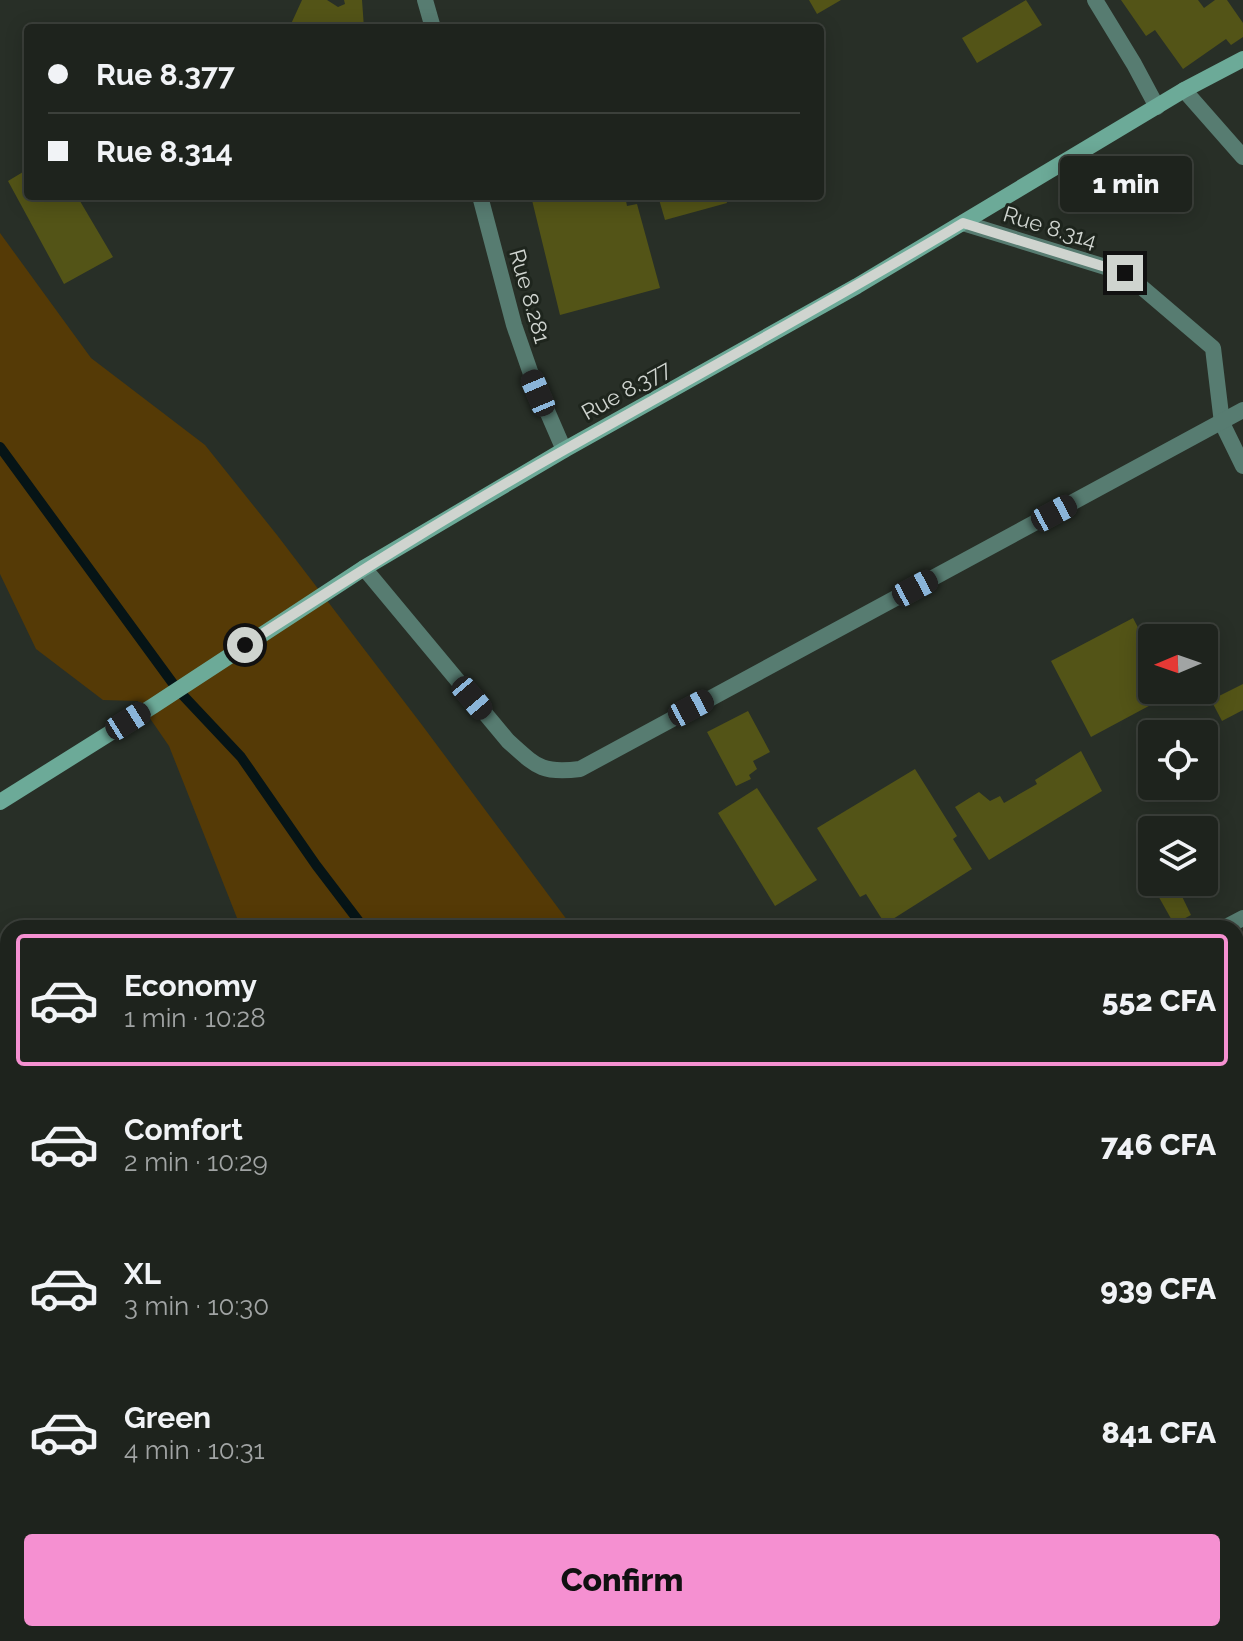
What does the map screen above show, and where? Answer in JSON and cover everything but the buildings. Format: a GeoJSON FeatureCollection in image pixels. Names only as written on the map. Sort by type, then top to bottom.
{"type":"FeatureCollection","features":[{"type":"Feature","properties":{"kind":"street"},"geometry":{"type":"LineString","coordinates":[[425,0],[432,24]]}},
{"type":"Feature","properties":{"kind":"street"},"geometry":{"type":"LineString","coordinates":[[1095,0],[1157,107]]}},
{"type":"Feature","properties":{"kind":"street","name":"Rue 8.377"},"geometry":{"type":"LineString","coordinates":[[0,802],[364,568],[564,450],[857,286],[1184,90],[1243,59]]}},
{"type":"Feature","properties":{"kind":"street"},"geometry":{"type":"LineString","coordinates":[[1184,90],[1243,157]]}},
{"type":"Feature","properties":{"kind":"street","name":"Rue 8.281"},"geometry":{"type":"LineString","coordinates":[[481,200],[514,325],[531,374],[564,450]]}},
{"type":"Feature","properties":{"kind":"street","name":"Rue 8.314"},"geometry":{"type":"LineString","coordinates":[[963,223],[1125,273],[1213,348],[1222,423],[1243,466]]}},
{"type":"Feature","properties":{"kind":"street"},"geometry":{"type":"LineString","coordinates":[[364,568],[508,741],[534,764],[555,772],[580,769],[1243,410]]}},
{"type":"Feature","properties":{"kind":"shaded area"},"geometry":{"type":"Polygon","coordinates":[[[0,233],[91,358],[205,445],[422,725],[567,920],[238,920],[169,746],[138,701],[103,700],[36,649],[0,574],[0,233]]]}},
{"type":"Feature","properties":{"kind":"waterway"},"geometry":{"type":"LineString","coordinates":[[0,447],[177,689],[241,757],[358,920]]}},
{"type":"Feature","properties":{"kind":"route"},"geometry":{"type":"LineString","coordinates":[[245,645],[364,568],[564,450],[963,223],[1125,273]]}}]}
